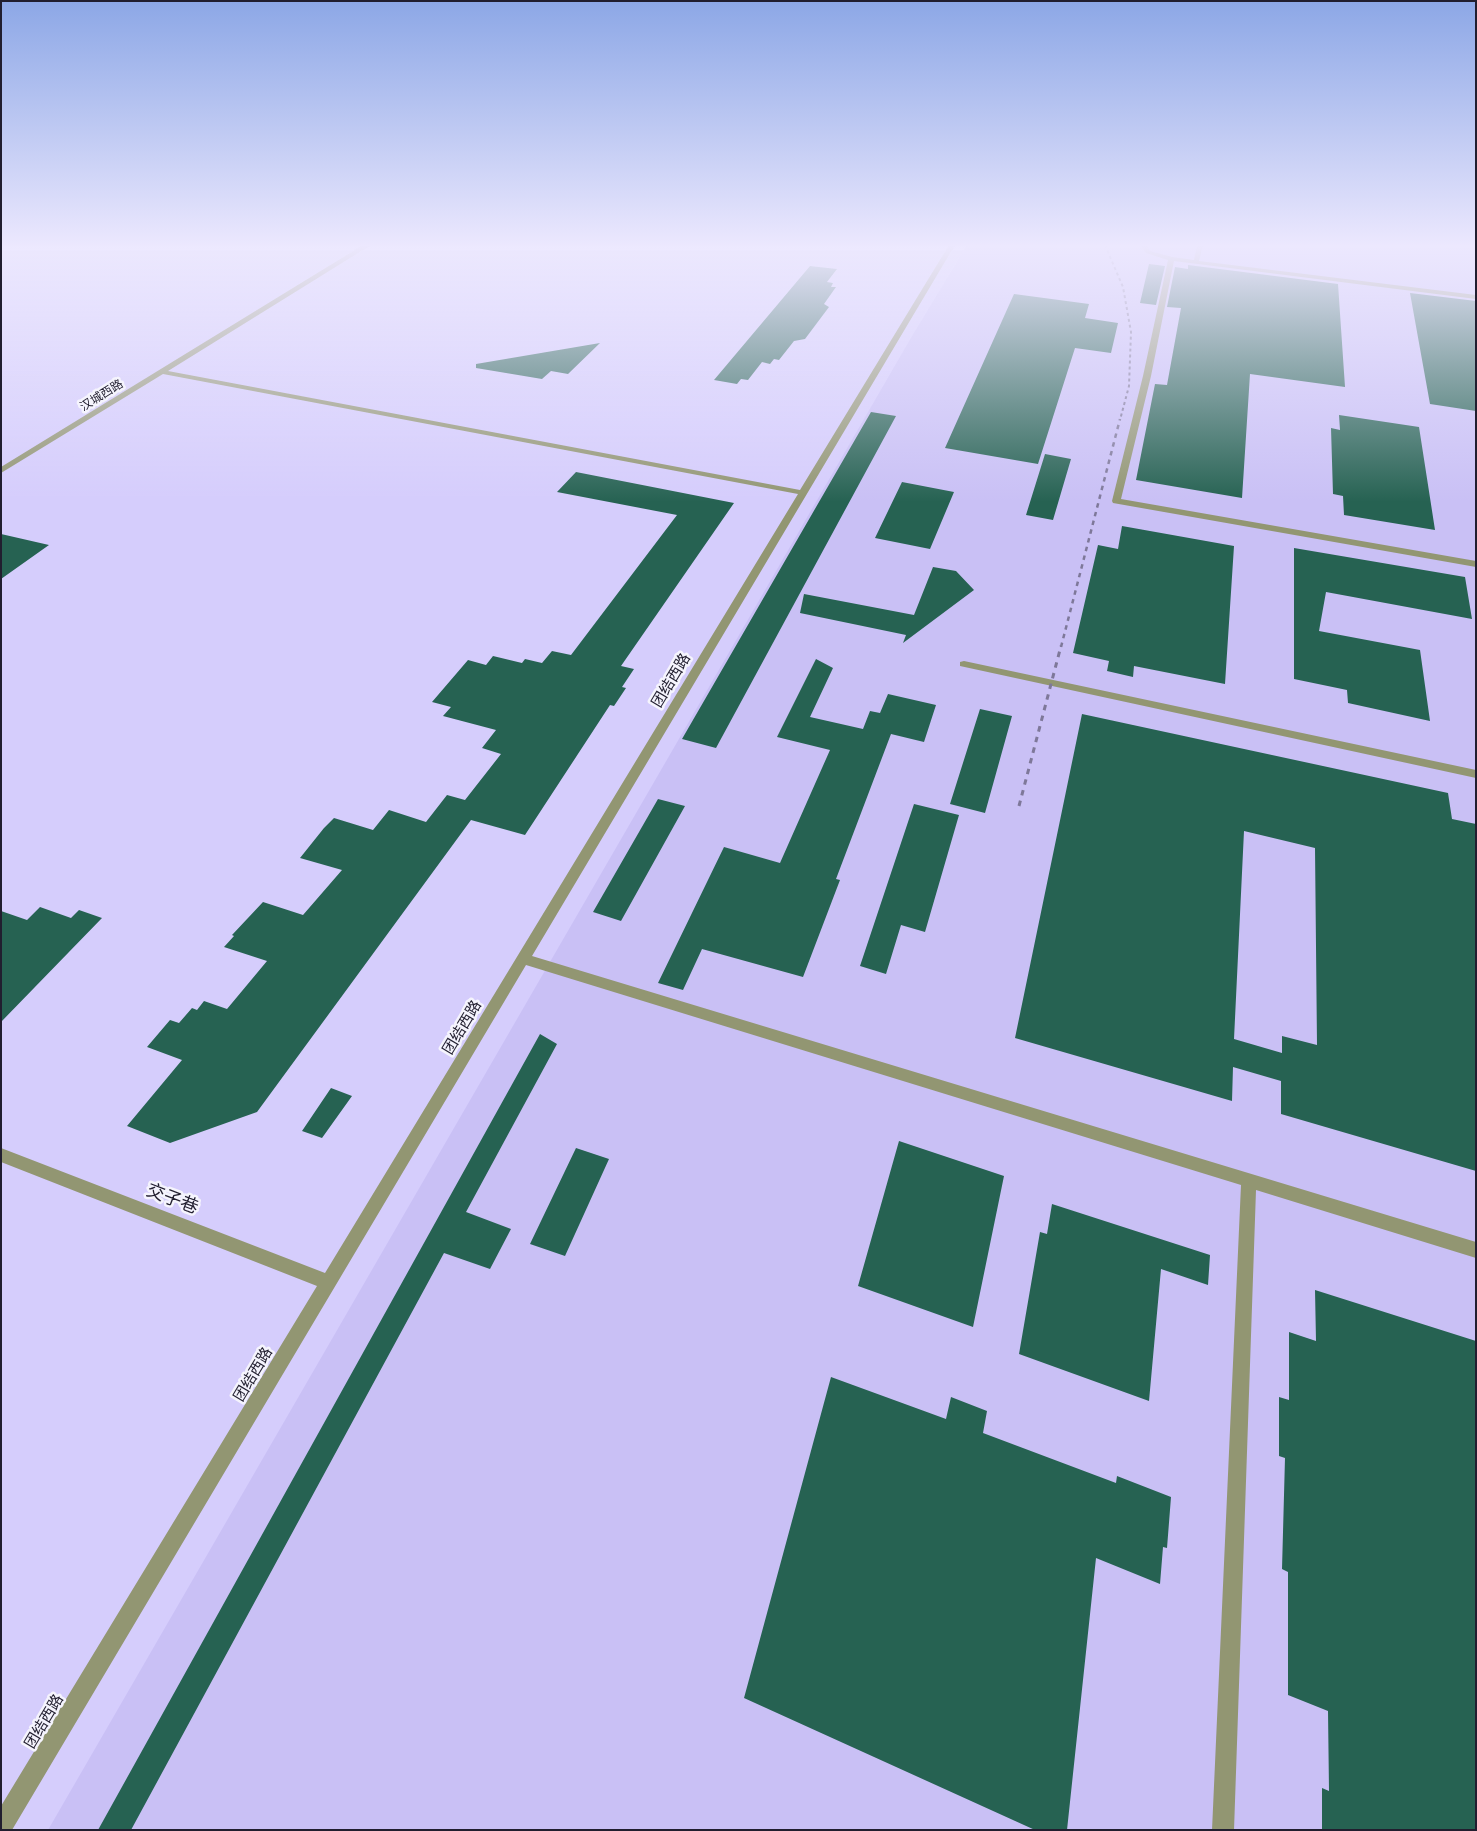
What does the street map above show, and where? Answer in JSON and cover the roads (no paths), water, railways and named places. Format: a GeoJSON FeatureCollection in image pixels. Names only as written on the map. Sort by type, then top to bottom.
{"type":"FeatureCollection","features":[{"type":"Feature","properties":{"kind":"street","name":"汉城西路"},"geometry":{"type":"LineString","coordinates":[[1,471],[229,330]]}},
{"type":"Feature","properties":{"kind":"street","name":"团结西路"},"geometry":{"type":"LineString","coordinates":[[1,1827],[901,330]]}},
{"type":"Feature","properties":{"kind":"street"},"geometry":{"type":"LineString","coordinates":[[1156,330],[1116,502],[1476,564]]}},
{"type":"Feature","properties":{"kind":"street"},"geometry":{"type":"LineString","coordinates":[[162,372],[804,493]]}},
{"type":"Feature","properties":{"kind":"street"},"geometry":{"type":"LineString","coordinates":[[964,664],[1476,774]]}},
{"type":"Feature","properties":{"kind":"street"},"geometry":{"type":"LineString","coordinates":[[524,958],[1476,1250]]}},
{"type":"Feature","properties":{"kind":"street","name":"交子巷"},"geometry":{"type":"LineString","coordinates":[[1,1155],[329,1282]]}},
{"type":"Feature","properties":{"kind":"street"},"geometry":{"type":"LineString","coordinates":[[1223,1830],[1249,1180]]}},
{"type":"Feature","properties":{"kind":"railway"},"geometry":{"type":"LineString","coordinates":[[1120,420],[1129,386],[1131,330]]}},
{"type":"Feature","properties":{"kind":"railway"},"geometry":{"type":"LineString","coordinates":[[1061,647],[1120,419]]}},
{"type":"Feature","properties":{"kind":"railway"},"geometry":{"type":"LineString","coordinates":[[1019,806],[1061,646]]}}]}
